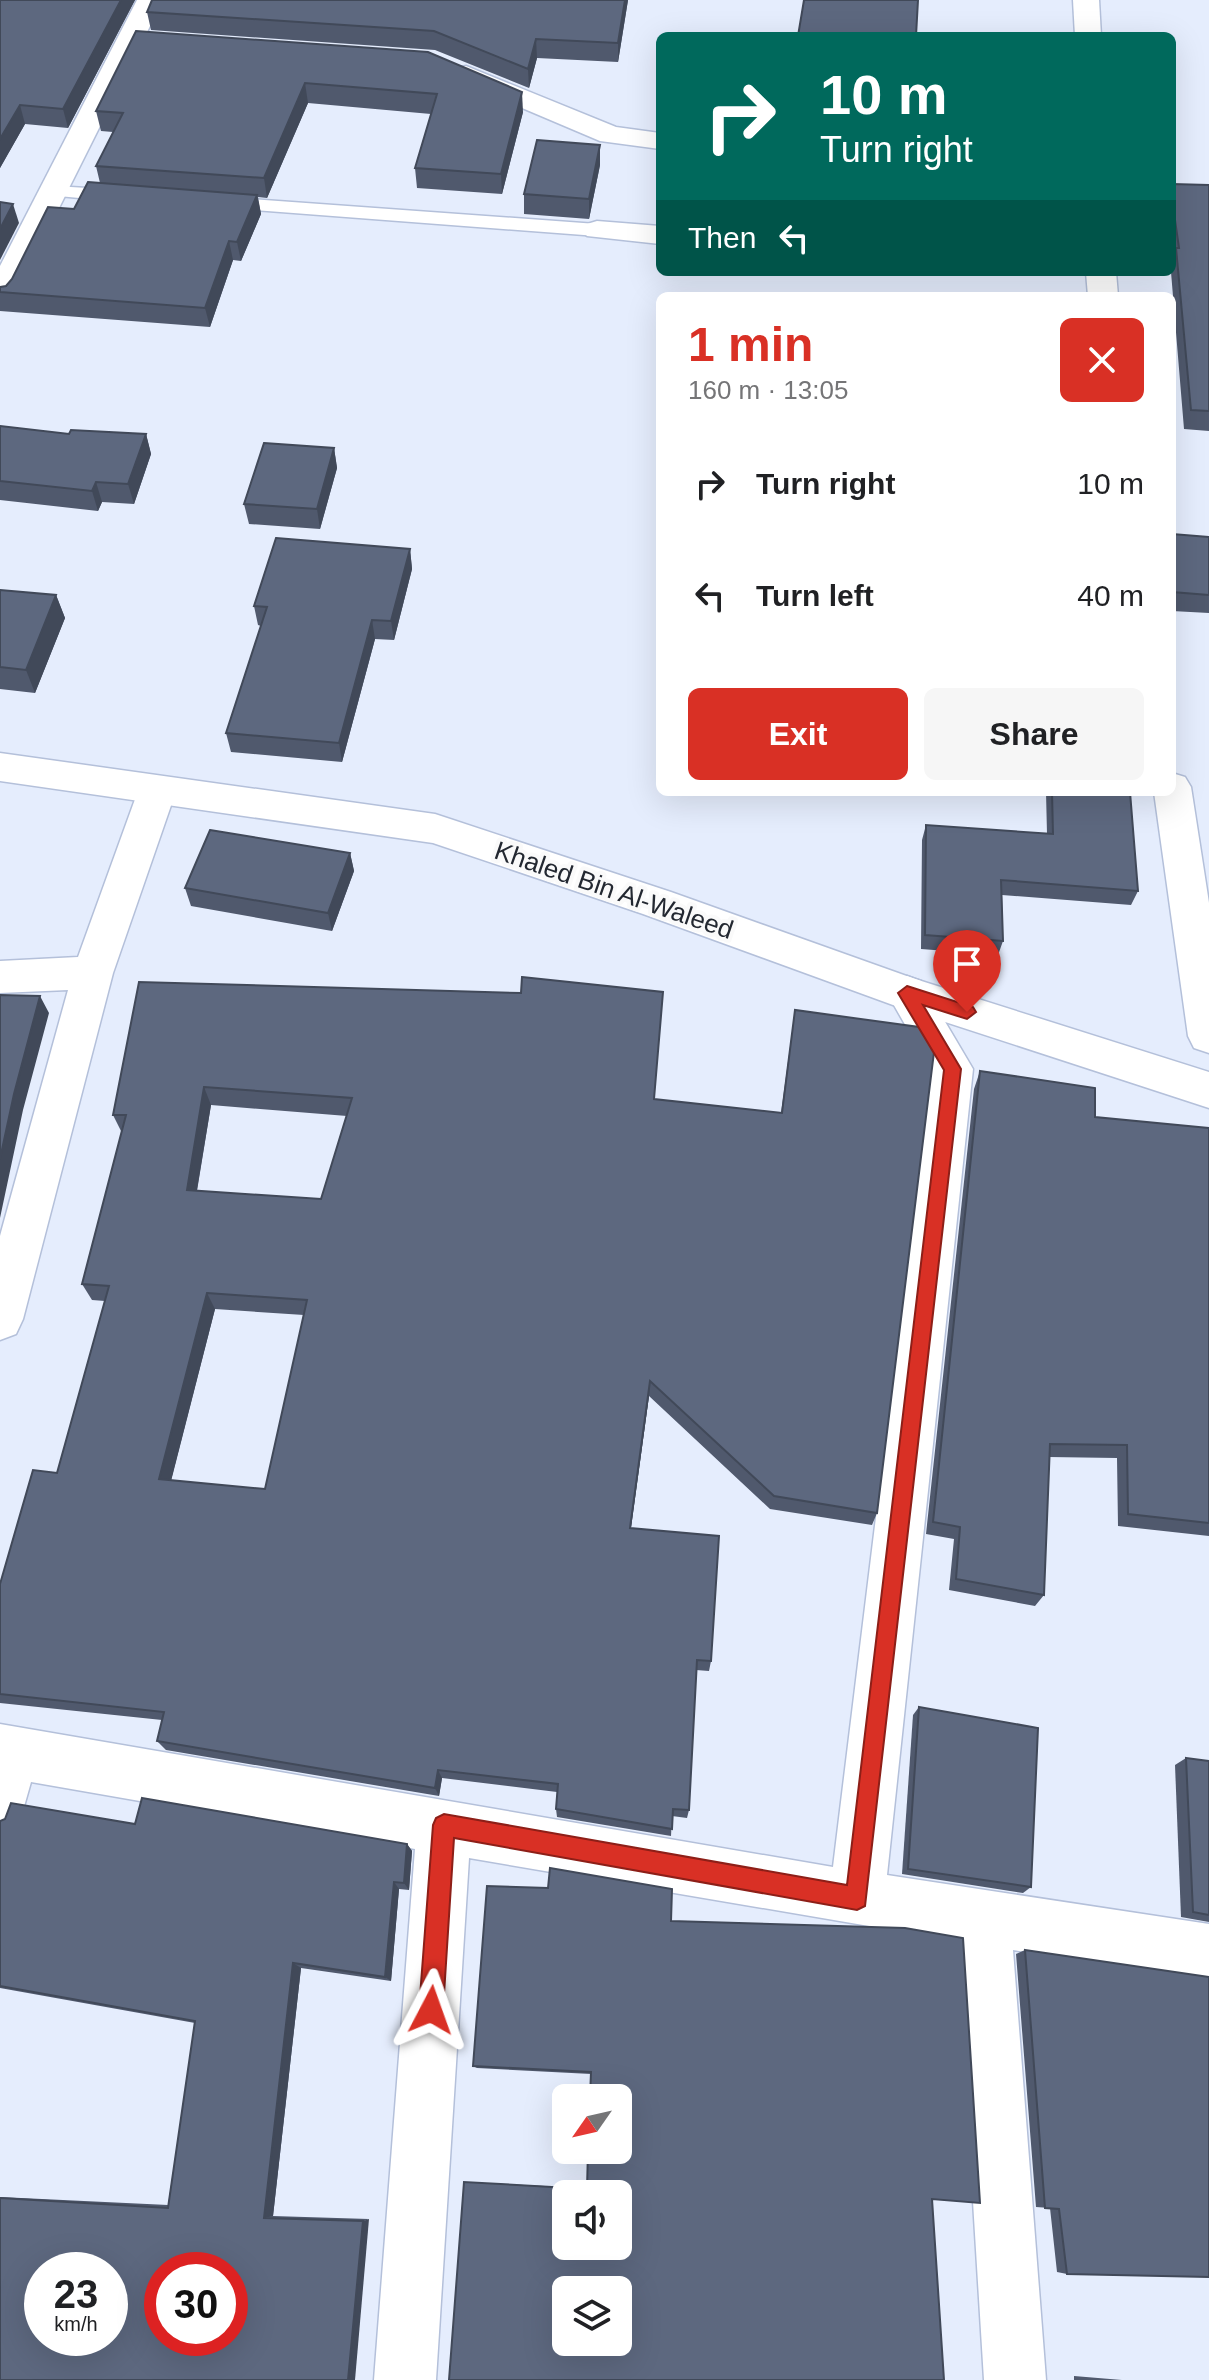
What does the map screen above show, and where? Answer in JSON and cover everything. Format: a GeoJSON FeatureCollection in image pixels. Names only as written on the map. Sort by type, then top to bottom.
{"type":"FeatureCollection","features":[{"type":"Feature","properties":{"kind":"street"},"geometry":{"type":"LineString","coordinates":[[0,296],[54,191],[85,122],[150,0]]}},
{"type":"Feature","properties":{"kind":"street"},"geometry":{"type":"LineString","coordinates":[[1086,0],[1088,32]]}},
{"type":"Feature","properties":{"kind":"street"},"geometry":{"type":"LineString","coordinates":[[131,40],[162,42]]}},
{"type":"Feature","properties":{"kind":"street"},"geometry":{"type":"LineString","coordinates":[[435,61],[610,135],[656,141]]}},
{"type":"Feature","properties":{"kind":"street"},"geometry":{"type":"LineString","coordinates":[[597,230],[656,235]]}},
{"type":"Feature","properties":{"kind":"street","name":"Khaled Bin Al-Waleed"},"geometry":{"type":"LineString","coordinates":[[0,767],[435,829],[657,903],[907,993],[1209,1090]]}},
{"type":"Feature","properties":{"kind":"street"},"geometry":{"type":"LineString","coordinates":[[0,1319],[93,973],[157,791]]}},
{"type":"Feature","properties":{"kind":"street"},"geometry":{"type":"LineString","coordinates":[[1173,796],[1209,1036]]}},
{"type":"Feature","properties":{"kind":"street"},"geometry":{"type":"LineString","coordinates":[[0,977],[93,973]]}},
{"type":"Feature","properties":{"kind":"street"},"geometry":{"type":"LineString","coordinates":[[857,1898],[952,1069],[907,993]]}},
{"type":"Feature","properties":{"kind":"street"},"geometry":{"type":"LineString","coordinates":[[0,1805],[5,1751],[857,1898],[1209,1952]]}},
{"type":"Feature","properties":{"kind":"street"},"geometry":{"type":"LineString","coordinates":[[405,2380],[444,1825]]}},
{"type":"Feature","properties":{"kind":"street"},"geometry":{"type":"LineString","coordinates":[[983,1915],[1015,2380]]}},
{"type":"Feature","properties":{"kind":"lane"},"geometry":{"type":"LineString","coordinates":[[54,191],[134,197]]}},
{"type":"Feature","properties":{"kind":"lane"},"geometry":{"type":"LineString","coordinates":[[198,202],[597,230]]}},
{"type":"Feature","properties":{"kind":"building"},"geometry":{"type":"Polygon","coordinates":[[[0,0],[121,0],[63,109],[20,105],[0,139],[0,0]]]}},
{"type":"Feature","properties":{"kind":"building"},"geometry":{"type":"Polygon","coordinates":[[[152,0],[625,0],[618,43],[536,39],[528,69],[434,31],[147,12],[152,0]]]}},
{"type":"Feature","properties":{"kind":"building"},"geometry":{"type":"Polygon","coordinates":[[[804,0],[918,0],[916,32],[799,32],[804,0]]]}},
{"type":"Feature","properties":{"kind":"building"},"geometry":{"type":"Polygon","coordinates":[[[136,31],[428,52],[522,92],[501,174],[415,168],[437,94],[305,83],[264,178],[96,166],[123,113],[96,111],[136,31]]]}},
{"type":"Feature","properties":{"kind":"building"},"geometry":{"type":"Polygon","coordinates":[[[537,140],[600,145],[589,199],[524,194],[537,140]]]}},
{"type":"Feature","properties":{"kind":"building"},"geometry":{"type":"Polygon","coordinates":[[[88,182],[257,195],[237,242],[229,241],[205,308],[0,292],[0,287],[6,286],[12,279],[48,207],[74,209],[88,182]]]}},
{"type":"Feature","properties":{"kind":"building"},"geometry":{"type":"Polygon","coordinates":[[[1176,184],[1209,185],[1209,411],[1191,410],[1176,248],[1179,248],[1176,184]]]}},
{"type":"Feature","properties":{"kind":"building"},"geometry":{"type":"Polygon","coordinates":[[[0,202],[13,204],[0,229],[0,202]]]}},
{"type":"Feature","properties":{"kind":"building"},"geometry":{"type":"Polygon","coordinates":[[[0,426],[69,434],[71,430],[146,434],[128,484],[96,482],[92,491],[0,481],[0,426]]]}},
{"type":"Feature","properties":{"kind":"building"},"geometry":{"type":"Polygon","coordinates":[[[264,443],[334,448],[317,509],[244,504],[264,443]]]}},
{"type":"Feature","properties":{"kind":"building"},"geometry":{"type":"Polygon","coordinates":[[[1176,534],[1209,537],[1209,595],[1176,592],[1176,534]]]}},
{"type":"Feature","properties":{"kind":"building"},"geometry":{"type":"Polygon","coordinates":[[[276,538],[410,549],[391,621],[372,620],[339,743],[226,733],[267,607],[254,606],[276,538]]]}},
{"type":"Feature","properties":{"kind":"building"},"geometry":{"type":"Polygon","coordinates":[[[0,590],[56,595],[26,670],[0,667],[0,590]]]}},
{"type":"Feature","properties":{"kind":"building"},"geometry":{"type":"Polygon","coordinates":[[[1052,796],[1130,796],[1138,891],[1001,880],[1003,941],[925,935],[926,825],[1053,834],[1052,796]]]}},
{"type":"Feature","properties":{"kind":"building"},"geometry":{"type":"Polygon","coordinates":[[[210,830],[350,853],[328,913],[185,888],[210,830]]]}},
{"type":"Feature","properties":{"kind":"building"},"geometry":{"type":"Polygon","coordinates":[[[522,977],[663,992],[654,1099],[782,1113],[795,1010],[919,1027],[934,1052],[877,1513],[774,1496],[650,1381],[630,1528],[719,1536],[711,1661],[697,1660],[689,1810],[673,1809],[672,1829],[556,1809],[558,1784],[438,1770],[435,1788],[157,1741],[164,1712],[0,1694],[0,1584],[33,1470],[57,1473],[109,1286],[82,1284],[126,1115],[113,1115],[139,982],[521,993],[522,977]],[[204,1087],[187,1190],[321,1199],[352,1098],[204,1087]],[[207,1293],[159,1479],[265,1489],[307,1300],[207,1293]]]}},
{"type":"Feature","properties":{"kind":"building"},"geometry":{"type":"Polygon","coordinates":[[[0,995],[40,996],[0,1159],[0,995]]]}},
{"type":"Feature","properties":{"kind":"building"},"geometry":{"type":"Polygon","coordinates":[[[980,1071],[1095,1088],[1095,1117],[1209,1128],[1209,1523],[1128,1514],[1127,1445],[1050,1444],[1044,1595],[956,1579],[960,1527],[933,1522],[980,1071]]]}},
{"type":"Feature","properties":{"kind":"building"},"geometry":{"type":"Polygon","coordinates":[[[919,1707],[1038,1728],[1031,1887],[908,1869],[919,1707]]]}},
{"type":"Feature","properties":{"kind":"building"},"geometry":{"type":"Polygon","coordinates":[[[1186,1758],[1209,1761],[1209,1915],[1193,1912],[1186,1758]]]}},
{"type":"Feature","properties":{"kind":"building"},"geometry":{"type":"Polygon","coordinates":[[[142,1798],[407,1844],[404,1883],[394,1882],[385,1977],[293,1963],[264,2218],[363,2221],[348,2380],[0,2380],[0,2198],[168,2208],[195,2021],[0,1986],[0,1821],[5,1819],[11,1803],[135,1824],[142,1798]]]}},
{"type":"Feature","properties":{"kind":"building"},"geometry":{"type":"Polygon","coordinates":[[[550,1868],[672,1889],[671,1921],[905,1928],[963,1938],[980,2203],[932,2199],[944,2380],[449,2380],[464,2182],[552,2187],[552,2260],[632,2260],[632,2180],[587,2180],[588,2164],[632,2164],[632,2084],[591,2084],[591,2072],[473,2066],[487,1886],[548,1888],[550,1868]]]}},
{"type":"Feature","properties":{"kind":"building"},"geometry":{"type":"Polygon","coordinates":[[[1025,1950],[1209,1977],[1209,2277],[1067,2274],[1059,2209],[1045,2208],[1025,1950]]]}},
{"type":"Feature","properties":{"kind":"route"},"geometry":{"type":"LineString","coordinates":[[431,2010],[444,1825],[857,1898],[952,1069],[907,993],[967,1012]]}}]}
